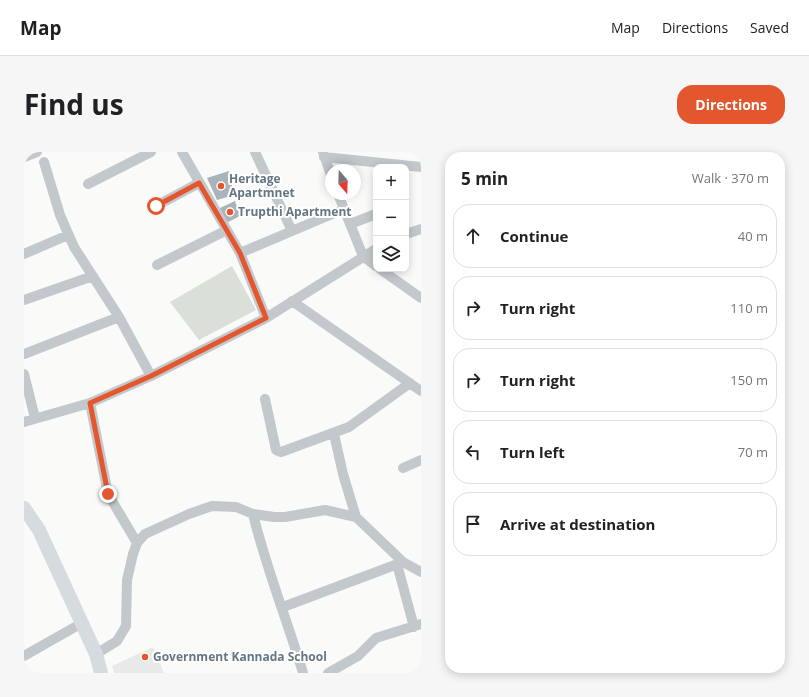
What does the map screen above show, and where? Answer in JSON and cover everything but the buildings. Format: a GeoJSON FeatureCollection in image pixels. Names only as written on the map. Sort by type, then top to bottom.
{"type":"FeatureCollection","features":[{"type":"Feature","properties":{"kind":"main road"},"geometry":{"type":"LineString","coordinates":[[24,508],[39,530],[82,622],[96,654],[101,673]]}},
{"type":"Feature","properties":{"kind":"street"},"geometry":{"type":"LineString","coordinates":[[24,157],[37,152]]}},
{"type":"Feature","properties":{"kind":"street"},"geometry":{"type":"LineString","coordinates":[[88,184],[151,152]]}},
{"type":"Feature","properties":{"kind":"street"},"geometry":{"type":"LineString","coordinates":[[182,152],[240,253],[266,318]]}},
{"type":"Feature","properties":{"kind":"street"},"geometry":{"type":"LineString","coordinates":[[255,152],[292,231]]}},
{"type":"Feature","properties":{"kind":"street"},"geometry":{"type":"LineString","coordinates":[[327,164],[324,154],[421,167]]}},
{"type":"Feature","properties":{"kind":"street"},"geometry":{"type":"LineString","coordinates":[[44,162],[68,236],[119,317],[151,376]]}},
{"type":"Feature","properties":{"kind":"street"},"geometry":{"type":"LineString","coordinates":[[156,206],[199,183]]}},
{"type":"Feature","properties":{"kind":"street"},"geometry":{"type":"LineString","coordinates":[[340,200],[352,223]]}},
{"type":"Feature","properties":{"kind":"street"},"geometry":{"type":"LineString","coordinates":[[346,200],[362,256],[373,264]]}},
{"type":"Feature","properties":{"kind":"street"},"geometry":{"type":"LineString","coordinates":[[240,253],[344,209]]}},
{"type":"Feature","properties":{"kind":"street"},"geometry":{"type":"LineString","coordinates":[[352,223],[373,215]]}},
{"type":"Feature","properties":{"kind":"street"},"geometry":{"type":"LineString","coordinates":[[409,233],[421,229]]}},
{"type":"Feature","properties":{"kind":"street"},"geometry":{"type":"LineString","coordinates":[[157,265],[227,230]]}},
{"type":"Feature","properties":{"kind":"street"},"geometry":{"type":"LineString","coordinates":[[24,254],[68,236]]}},
{"type":"Feature","properties":{"kind":"street"},"geometry":{"type":"LineString","coordinates":[[24,422],[90,403],[151,376],[266,318],[362,256],[373,250]]}},
{"type":"Feature","properties":{"kind":"street"},"geometry":{"type":"LineString","coordinates":[[384,272],[421,298]]}},
{"type":"Feature","properties":{"kind":"street"},"geometry":{"type":"LineString","coordinates":[[24,300],[93,276]]}},
{"type":"Feature","properties":{"kind":"street"},"geometry":{"type":"LineString","coordinates":[[292,301],[421,391]]}},
{"type":"Feature","properties":{"kind":"street"},"geometry":{"type":"LineString","coordinates":[[24,354],[119,317]]}},
{"type":"Feature","properties":{"kind":"street"},"geometry":{"type":"LineString","coordinates":[[24,374],[35,418]]}},
{"type":"Feature","properties":{"kind":"street"},"geometry":{"type":"LineString","coordinates":[[265,399],[278,452],[281,452],[334,434],[349,427],[410,383]]}},
{"type":"Feature","properties":{"kind":"street"},"geometry":{"type":"LineString","coordinates":[[90,403],[108,494],[137,543]]}},
{"type":"Feature","properties":{"kind":"street"},"geometry":{"type":"LineString","coordinates":[[328,673],[358,656],[367,645],[376,638],[394,631],[419,627],[400,563],[356,517],[343,474],[334,434]]}},
{"type":"Feature","properties":{"kind":"street"},"geometry":{"type":"LineString","coordinates":[[403,468],[421,460]]}},
{"type":"Feature","properties":{"kind":"street"},"geometry":{"type":"LineString","coordinates":[[96,654],[118,641],[126,626],[127,580],[137,543],[145,534],[212,506],[236,507],[253,514],[285,517],[325,510],[356,517]]}},
{"type":"Feature","properties":{"kind":"street"},"geometry":{"type":"LineString","coordinates":[[253,514],[262,551],[283,607],[303,673]]}},
{"type":"Feature","properties":{"kind":"street"},"geometry":{"type":"LineString","coordinates":[[283,607],[400,563],[420,569]]}},
{"type":"Feature","properties":{"kind":"street"},"geometry":{"type":"LineString","coordinates":[[24,656],[82,622]]}},
{"type":"Feature","properties":{"kind":"shaded area"},"geometry":{"type":"Polygon","coordinates":[[[232,266],[256,310],[199,340],[170,302],[232,266]]]}},
{"type":"Feature","properties":{"kind":"shaded area","name":"Government Kannada School"},"geometry":{"type":"Polygon","coordinates":[[[153,647],[164,673],[114,673],[112,666],[153,647]]]}},
{"type":"Feature","properties":{"kind":"place","name":"Heritage Apartmnet"},"geometry":{"type":"Point","coordinates":[221,186]}},
{"type":"Feature","properties":{"kind":"place","name":"Trupthi Apartment"},"geometry":{"type":"Point","coordinates":[230,212]}},
{"type":"Feature","properties":{"kind":"place","name":"Government Kannada School"},"geometry":{"type":"Point","coordinates":[145,657]}},
{"type":"Feature","properties":{"kind":"route"},"geometry":{"type":"LineString","coordinates":[[108,494],[90,403],[151,376],[266,318],[240,253],[199,183],[156,206]]}}]}
